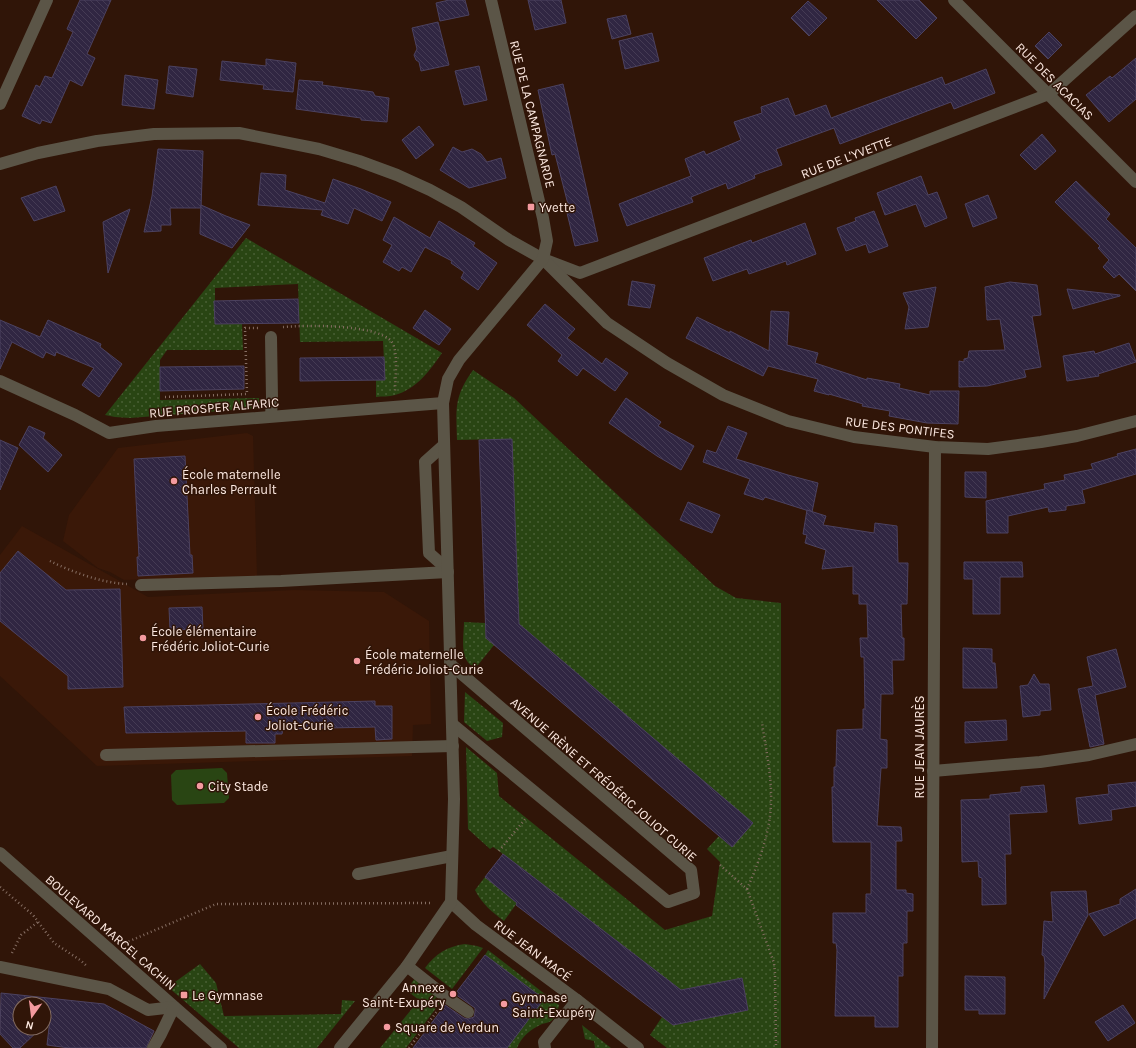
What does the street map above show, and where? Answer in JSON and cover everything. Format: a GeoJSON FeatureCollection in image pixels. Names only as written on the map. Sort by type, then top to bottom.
{"type":"FeatureCollection","features":[{"type":"Feature","properties":{"kind":"street"},"geometry":{"type":"LineString","coordinates":[[0,104],[47,0]]}},
{"type":"Feature","properties":{"kind":"street","name":"RUE DE LA CAMPAGNARDE"},"geometry":{"type":"LineString","coordinates":[[491,0],[548,241],[543,259]]}},
{"type":"Feature","properties":{"kind":"street","name":"RUE DES ACACIAS"},"geometry":{"type":"LineString","coordinates":[[954,0],[1136,182]]}},
{"type":"Feature","properties":{"kind":"street","name":"RUE DE L'YVETTE"},"geometry":{"type":"LineString","coordinates":[[543,259],[580,273],[1049,94],[1136,16]]}},
{"type":"Feature","properties":{"kind":"street"},"geometry":{"type":"LineString","coordinates":[[0,164],[38,153],[97,142],[154,134],[239,133],[320,149],[397,175],[430,190],[461,207],[510,240],[543,259],[459,360],[448,379],[443,403],[454,799],[451,902],[407,966],[340,1048]]}},
{"type":"Feature","properties":{"kind":"street","name":"RUE DES PONTIFES"},"geometry":{"type":"LineString","coordinates":[[543,259],[607,323],[667,363],[723,395],[788,420],[854,438],[934,447],[988,449],[1077,436],[1136,421]]}},
{"type":"Feature","properties":{"kind":"street"},"geometry":{"type":"LineString","coordinates":[[271,337],[271,416]]}},
{"type":"Feature","properties":{"kind":"street","name":"RUE PROSPER ALFARIC"},"geometry":{"type":"LineString","coordinates":[[0,380],[76,414],[109,433],[156,426],[443,403]]}},
{"type":"Feature","properties":{"kind":"street"},"geometry":{"type":"LineString","coordinates":[[444,445],[425,462],[429,553],[447,570]]}},
{"type":"Feature","properties":{"kind":"street","name":"RUE JEAN JAURÈS"},"geometry":{"type":"LineString","coordinates":[[932,1048],[934,447]]}},
{"type":"Feature","properties":{"kind":"street"},"geometry":{"type":"LineString","coordinates":[[141,585],[281,581],[447,570]]}},
{"type":"Feature","properties":{"kind":"street","name":"AVENUE IRÈNE ET FRÉDÉRIC JOLIOT CURIE"},"geometry":{"type":"LineString","coordinates":[[450,664],[691,870],[694,893],[668,902],[452,724]]}},
{"type":"Feature","properties":{"kind":"street"},"geometry":{"type":"LineString","coordinates":[[933,771],[1040,762],[1136,744]]}},
{"type":"Feature","properties":{"kind":"street"},"geometry":{"type":"LineString","coordinates":[[106,755],[453,746]]}},
{"type":"Feature","properties":{"kind":"street","name":"BOULEVARD MARCEL CACHIN"},"geometry":{"type":"LineString","coordinates":[[0,853],[221,1048]]}},
{"type":"Feature","properties":{"kind":"street"},"geometry":{"type":"LineString","coordinates":[[358,874],[452,856]]}},
{"type":"Feature","properties":{"kind":"street","name":"RUE JEAN MACÉ"},"geometry":{"type":"LineString","coordinates":[[451,902],[476,925],[577,1000],[638,1048]]}},
{"type":"Feature","properties":{"kind":"street"},"geometry":{"type":"LineString","coordinates":[[407,966],[446,997],[468,1012]]}},
{"type":"Feature","properties":{"kind":"street"},"geometry":{"type":"LineString","coordinates":[[0,967],[109,989],[148,1010],[174,1007]]}},
{"type":"Feature","properties":{"kind":"street"},"geometry":{"type":"LineString","coordinates":[[544,1048],[544,1042],[577,1000]]}},
{"type":"Feature","properties":{"kind":"street"},"geometry":{"type":"LineString","coordinates":[[153,1048],[174,1007]]}},
{"type":"Feature","properties":{"kind":"path"},"geometry":{"type":"LineString","coordinates":[[282,327],[310,325],[363,330],[382,334],[392,341],[395,353],[395,406]]}},
{"type":"Feature","properties":{"kind":"path"},"geometry":{"type":"LineString","coordinates":[[165,397],[246,394],[245,328],[260,328]]}},
{"type":"Feature","properties":{"kind":"path"},"geometry":{"type":"LineString","coordinates":[[50,561],[66,568],[115,584],[141,585]]}},
{"type":"Feature","properties":{"kind":"path"},"geometry":{"type":"LineString","coordinates":[[747,889],[759,862],[767,833],[771,804],[769,773],[762,724]]}},
{"type":"Feature","properties":{"kind":"path"},"geometry":{"type":"LineString","coordinates":[[499,852],[526,818]]}},
{"type":"Feature","properties":{"kind":"path"},"geometry":{"type":"LineString","coordinates":[[720,865],[747,889],[774,963],[776,1048]]}},
{"type":"Feature","properties":{"kind":"path"},"geometry":{"type":"LineString","coordinates":[[0,887],[33,915],[54,943],[80,960],[90,970]]}},
{"type":"Feature","properties":{"kind":"path"},"geometry":{"type":"LineString","coordinates":[[110,949],[216,904],[451,902]]}},
{"type":"Feature","properties":{"kind":"path"},"geometry":{"type":"LineString","coordinates":[[10,956],[14,952],[22,935],[38,922]]}},
{"type":"Feature","properties":{"kind":"path"},"geometry":{"type":"LineString","coordinates":[[410,1048],[445,1002],[446,997]]}},
{"type":"Feature","properties":{"kind":"shaded area","name":"École maternelle Charles Perrault"},"geometry":{"type":"Polygon","coordinates":[[[247,433],[253,436],[257,576],[124,580],[110,572],[98,568],[63,541],[69,515],[118,448],[247,433]]]}},
{"type":"Feature","properties":{"kind":"shaded area","name":"École élémentaire Frédéric Joliot-Curie"},"geometry":{"type":"Polygon","coordinates":[[[22,526],[148,597],[294,590],[384,592],[429,621],[431,724],[413,725],[412,756],[97,766],[0,676],[0,555],[22,526]]]}},
{"type":"Feature","properties":{"kind":"green space"},"geometry":{"type":"Polygon","coordinates":[[[246,238],[442,353],[428,372],[410,388],[393,396],[376,397],[376,380],[385,380],[383,341],[300,342],[298,284],[215,288],[215,324],[242,324],[243,350],[167,350],[160,360],[160,400],[259,398],[260,408],[130,418],[105,415],[246,238]]]}},
{"type":"Feature","properties":{"kind":"green space"},"geometry":{"type":"Polygon","coordinates":[[[473,370],[514,398],[715,586],[736,598],[781,603],[781,1048],[667,1048],[650,1035],[662,1017],[673,1025],[748,1010],[742,978],[681,990],[499,851],[493,847],[490,849],[468,829],[466,747],[497,773],[499,796],[665,930],[712,916],[720,862],[707,849],[719,836],[732,847],[752,823],[519,624],[512,439],[457,440],[456,419],[459,396],[473,370]]]}},
{"type":"Feature","properties":{"kind":"green space"},"geometry":{"type":"Polygon","coordinates":[[[464,622],[485,623],[486,638],[494,645],[478,665],[473,666],[469,663],[464,653],[464,622]]]}},
{"type":"Feature","properties":{"kind":"green space"},"geometry":{"type":"Polygon","coordinates":[[[465,692],[503,723],[502,737],[487,741],[464,722],[465,692]]]}},
{"type":"Feature","properties":{"kind":"green space","name":"City Stade"},"geometry":{"type":"Polygon","coordinates":[[[222,768],[227,773],[229,798],[224,803],[177,805],[172,800],[171,775],[176,770],[222,768]]]}},
{"type":"Feature","properties":{"kind":"green space"},"geometry":{"type":"Polygon","coordinates":[[[485,877],[517,903],[504,921],[488,907],[475,890],[485,877]]]}},
{"type":"Feature","properties":{"kind":"green space"},"geometry":{"type":"Polygon","coordinates":[[[465,944],[483,948],[452,989],[425,968],[442,952],[465,944]]]}},
{"type":"Feature","properties":{"kind":"green space"},"geometry":{"type":"Polygon","coordinates":[[[488,950],[559,1005],[553,1020],[530,1031],[521,1040],[517,1048],[509,1048],[501,1042],[517,1034],[544,999],[485,955],[488,950]]]}},
{"type":"Feature","properties":{"kind":"green space"},"geometry":{"type":"Polygon","coordinates":[[[200,964],[216,983],[224,1016],[341,1014],[342,1000],[355,1001],[317,1048],[239,1048],[168,987],[200,964]]]}},
{"type":"Feature","properties":{"kind":"green space"},"geometry":{"type":"Polygon","coordinates":[[[416,977],[439,995],[435,999],[440,1003],[406,1048],[380,1048],[419,1000],[406,990],[416,977]]]}},
{"type":"Feature","properties":{"kind":"green space"},"geometry":{"type":"Polygon","coordinates":[[[582,1025],[611,1048],[595,1048],[594,1041],[585,1039],[582,1025]]]}},
{"type":"Feature","properties":{"kind":"building"},"geometry":{"type":"Polygon","coordinates":[[[80,0],[111,0],[87,54],[95,58],[82,86],[70,80],[51,123],[42,120],[40,124],[22,116],[36,85],[40,87],[45,76],[52,78],[73,32],[67,29],[80,0]]]}},
{"type":"Feature","properties":{"kind":"building"},"geometry":{"type":"Polygon","coordinates":[[[449,0],[465,0],[469,15],[440,21],[436,3],[449,0]]]}},
{"type":"Feature","properties":{"kind":"building"},"geometry":{"type":"Polygon","coordinates":[[[528,0],[561,0],[566,23],[535,30],[528,0]]]}},
{"type":"Feature","properties":{"kind":"building"},"geometry":{"type":"Polygon","coordinates":[[[877,0],[919,0],[937,18],[916,39],[877,0]]]}},
{"type":"Feature","properties":{"kind":"building"},"geometry":{"type":"Polygon","coordinates":[[[808,1],[827,18],[809,36],[791,18],[808,1]]]}},
{"type":"Feature","properties":{"kind":"building"},"geometry":{"type":"Polygon","coordinates":[[[626,15],[631,34],[612,39],[607,19],[626,15]]]}},
{"type":"Feature","properties":{"kind":"building"},"geometry":{"type":"Polygon","coordinates":[[[438,22],[449,65],[421,71],[419,62],[416,60],[414,55],[417,49],[412,28],[438,22]]]}},
{"type":"Feature","properties":{"kind":"building"},"geometry":{"type":"Polygon","coordinates":[[[1049,32],[1062,45],[1048,59],[1035,46],[1049,32]]]}},
{"type":"Feature","properties":{"kind":"building"},"geometry":{"type":"Polygon","coordinates":[[[652,33],[659,61],[625,69],[619,41],[652,33]]]}},
{"type":"Feature","properties":{"kind":"building"},"geometry":{"type":"Polygon","coordinates":[[[1136,58],[1136,99],[1109,122],[1086,95],[1110,76],[1112,78],[1136,58]]]}},
{"type":"Feature","properties":{"kind":"building"},"geometry":{"type":"Polygon","coordinates":[[[266,59],[296,63],[293,92],[263,89],[264,85],[220,80],[222,61],[266,66],[266,59]]]}},
{"type":"Feature","properties":{"kind":"building"},"geometry":{"type":"Polygon","coordinates":[[[169,66],[197,69],[193,97],[166,93],[169,66]]]}},
{"type":"Feature","properties":{"kind":"building"},"geometry":{"type":"Polygon","coordinates":[[[479,66],[487,100],[464,105],[455,71],[479,66]]]}},
{"type":"Feature","properties":{"kind":"building"},"geometry":{"type":"Polygon","coordinates":[[[986,69],[995,93],[954,109],[951,102],[840,144],[834,128],[776,149],[782,165],[754,175],[755,178],[728,189],[726,183],[691,197],[693,202],[627,226],[619,204],[691,176],[685,159],[704,151],[706,155],[741,140],[734,122],[762,113],[761,107],[788,98],[795,116],[826,105],[831,118],[942,77],[945,85],[986,69]]]}},
{"type":"Feature","properties":{"kind":"building"},"geometry":{"type":"Polygon","coordinates":[[[125,75],[158,80],[154,109],[122,105],[125,75]]]}},
{"type":"Feature","properties":{"kind":"building"},"geometry":{"type":"Polygon","coordinates":[[[299,80],[323,82],[322,85],[373,92],[375,96],[389,98],[387,122],[361,120],[361,118],[296,109],[299,80]]]}},
{"type":"Feature","properties":{"kind":"building"},"geometry":{"type":"Polygon","coordinates":[[[563,84],[598,241],[575,246],[567,213],[570,212],[555,154],[552,155],[538,90],[563,84]]]}},
{"type":"Feature","properties":{"kind":"building"},"geometry":{"type":"Polygon","coordinates":[[[419,126],[434,145],[416,159],[402,140],[419,126]]]}},
{"type":"Feature","properties":{"kind":"building"},"geometry":{"type":"Polygon","coordinates":[[[1042,134],[1056,151],[1035,170],[1020,155],[1042,134]]]}},
{"type":"Feature","properties":{"kind":"building"},"geometry":{"type":"Polygon","coordinates":[[[453,147],[462,152],[472,149],[481,154],[487,162],[501,158],[506,178],[469,188],[440,170],[453,147]]]}},
{"type":"Feature","properties":{"kind":"building"},"geometry":{"type":"Polygon","coordinates":[[[158,149],[203,151],[201,208],[170,208],[171,225],[161,225],[161,231],[144,232],[152,196],[158,149]]]}},
{"type":"Feature","properties":{"kind":"building"},"geometry":{"type":"Polygon","coordinates":[[[261,173],[286,175],[285,190],[325,203],[333,179],[391,202],[382,221],[354,208],[348,224],[321,215],[323,210],[258,205],[261,173]]]}},
{"type":"Feature","properties":{"kind":"building"},"geometry":{"type":"Polygon","coordinates":[[[921,176],[928,195],[937,192],[947,218],[925,227],[916,204],[885,215],[877,193],[921,176]]]}},
{"type":"Feature","properties":{"kind":"building"},"geometry":{"type":"Polygon","coordinates":[[[1076,181],[1110,214],[1106,219],[1136,248],[1136,291],[1119,274],[1114,278],[1103,267],[1109,260],[1098,248],[1100,246],[1055,202],[1076,181]]]}},
{"type":"Feature","properties":{"kind":"building"},"geometry":{"type":"Polygon","coordinates":[[[56,186],[65,211],[34,221],[21,198],[56,186]]]}},
{"type":"Feature","properties":{"kind":"building"},"geometry":{"type":"Polygon","coordinates":[[[988,195],[997,218],[973,227],[965,204],[988,195]]]}},
{"type":"Feature","properties":{"kind":"building"},"geometry":{"type":"Polygon","coordinates":[[[201,205],[250,225],[232,248],[200,234],[201,205]]]}},
{"type":"Feature","properties":{"kind":"building"},"geometry":{"type":"Polygon","coordinates":[[[130,209],[108,273],[103,222],[130,209]]]}},
{"type":"Feature","properties":{"kind":"building"},"geometry":{"type":"Polygon","coordinates":[[[874,211],[888,246],[869,253],[866,244],[846,251],[837,228],[856,221],[855,218],[874,211]]]}},
{"type":"Feature","properties":{"kind":"building"},"geometry":{"type":"Polygon","coordinates":[[[394,217],[430,238],[439,221],[475,243],[473,246],[497,263],[478,290],[461,278],[464,272],[451,263],[452,261],[425,247],[411,272],[402,267],[399,271],[383,262],[392,245],[383,240],[394,217]]]}},
{"type":"Feature","properties":{"kind":"building"},"geometry":{"type":"Polygon","coordinates":[[[805,223],[816,254],[787,265],[786,261],[749,274],[747,269],[713,281],[704,258],[751,240],[752,243],[805,223]]]}},
{"type":"Feature","properties":{"kind":"building"},"geometry":{"type":"Polygon","coordinates":[[[632,281],[655,285],[650,308],[628,305],[632,281]]]}},
{"type":"Feature","properties":{"kind":"building"},"geometry":{"type":"Polygon","coordinates":[[[1010,282],[1037,285],[1041,315],[1032,316],[1041,367],[1024,370],[1026,377],[987,386],[959,387],[959,361],[964,362],[964,359],[968,358],[969,351],[1005,350],[1000,319],[987,320],[985,287],[1010,282]]]}},
{"type":"Feature","properties":{"kind":"building"},"geometry":{"type":"Polygon","coordinates":[[[936,287],[928,327],[905,329],[909,307],[903,293],[936,287]]]}},
{"type":"Feature","properties":{"kind":"building"},"geometry":{"type":"Polygon","coordinates":[[[1067,289],[1120,295],[1120,296],[1073,309],[1067,289]]]}},
{"type":"Feature","properties":{"kind":"building"},"geometry":{"type":"Polygon","coordinates":[[[298,299],[299,323],[215,324],[214,301],[298,299]]]}},
{"type":"Feature","properties":{"kind":"building"},"geometry":{"type":"Polygon","coordinates":[[[545,304],[575,329],[567,338],[602,364],[606,358],[628,373],[615,391],[583,368],[577,376],[558,361],[562,355],[527,325],[545,304]]]}},
{"type":"Feature","properties":{"kind":"building"},"geometry":{"type":"Polygon","coordinates":[[[425,310],[451,329],[439,345],[413,328],[425,310]]]}},
{"type":"Feature","properties":{"kind":"building"},"geometry":{"type":"Polygon","coordinates":[[[771,311],[789,312],[787,345],[818,353],[815,363],[867,380],[867,378],[900,384],[899,388],[930,395],[930,391],[959,391],[958,424],[927,423],[889,416],[890,411],[862,406],[863,404],[814,391],[818,379],[768,366],[763,376],[686,338],[697,317],[730,333],[730,331],[769,351],[771,311]]]}},
{"type":"Feature","properties":{"kind":"building"},"geometry":{"type":"Polygon","coordinates":[[[0,320],[40,337],[48,320],[101,344],[100,347],[122,364],[99,397],[82,385],[94,368],[56,352],[55,356],[46,352],[43,358],[12,342],[0,369],[0,320]]]}},
{"type":"Feature","properties":{"kind":"building"},"geometry":{"type":"Polygon","coordinates":[[[1129,343],[1136,362],[1098,374],[1099,376],[1067,381],[1063,356],[1094,351],[1095,354],[1129,343]]]}},
{"type":"Feature","properties":{"kind":"building"},"geometry":{"type":"Polygon","coordinates":[[[384,357],[385,380],[300,381],[300,358],[384,357]]]}},
{"type":"Feature","properties":{"kind":"building"},"geometry":{"type":"Polygon","coordinates":[[[244,366],[244,389],[160,391],[160,367],[244,366]]]}},
{"type":"Feature","properties":{"kind":"building"},"geometry":{"type":"Polygon","coordinates":[[[626,398],[661,422],[658,426],[694,446],[681,470],[657,456],[609,423],[626,398]]]}},
{"type":"Feature","properties":{"kind":"building"},"geometry":{"type":"Polygon","coordinates":[[[29,426],[45,433],[43,438],[62,455],[48,472],[19,445],[29,426]]]}},
{"type":"Feature","properties":{"kind":"building"},"geometry":{"type":"Polygon","coordinates":[[[728,426],[747,433],[736,459],[818,483],[812,512],[765,497],[763,500],[744,494],[750,479],[703,462],[707,450],[716,453],[728,426]]]}},
{"type":"Feature","properties":{"kind":"building"},"geometry":{"type":"Polygon","coordinates":[[[512,439],[519,624],[753,823],[732,847],[486,638],[479,440],[512,439]]]}},
{"type":"Feature","properties":{"kind":"building"},"geometry":{"type":"Polygon","coordinates":[[[0,440],[18,448],[0,490],[0,440]]]}},
{"type":"Feature","properties":{"kind":"building"},"geometry":{"type":"Polygon","coordinates":[[[1136,449],[1136,474],[1082,490],[1085,503],[1066,506],[1066,510],[1049,512],[1048,507],[1008,516],[1008,533],[987,533],[986,501],[1045,489],[1044,484],[1065,480],[1064,475],[1093,469],[1091,464],[1118,456],[1117,454],[1136,449]]]}},
{"type":"Feature","properties":{"kind":"building","name":"École maternelle Charles Perrault"},"geometry":{"type":"Polygon","coordinates":[[[185,456],[190,555],[192,555],[193,573],[138,576],[137,557],[139,557],[134,459],[185,456]]]}},
{"type":"Feature","properties":{"kind":"building"},"geometry":{"type":"Polygon","coordinates":[[[965,472],[986,472],[986,498],[965,497],[965,472]]]}},
{"type":"Feature","properties":{"kind":"building"},"geometry":{"type":"Polygon","coordinates":[[[688,502],[720,515],[712,533],[680,520],[688,502]]]}},
{"type":"Feature","properties":{"kind":"building"},"geometry":{"type":"Polygon","coordinates":[[[807,510],[826,516],[823,525],[874,533],[875,523],[897,526],[898,563],[908,563],[907,604],[901,604],[904,660],[892,660],[893,694],[881,694],[880,739],[887,740],[887,768],[881,768],[877,826],[901,827],[902,841],[896,841],[896,890],[906,890],[906,893],[913,894],[913,911],[907,911],[907,943],[903,943],[903,976],[898,976],[898,1027],[875,1027],[875,1016],[835,1016],[837,950],[836,943],[833,943],[833,913],[866,913],[866,894],[871,894],[871,842],[833,842],[832,787],[834,787],[834,767],[836,767],[837,730],[863,729],[863,709],[865,709],[864,657],[861,657],[860,638],[868,638],[867,604],[859,604],[859,594],[853,594],[853,566],[822,569],[826,550],[805,543],[807,535],[803,534],[807,510]]]}},
{"type":"Feature","properties":{"kind":"building"},"geometry":{"type":"Polygon","coordinates":[[[18,551],[66,590],[120,589],[123,687],[68,689],[68,676],[0,621],[0,573],[18,551]]]}},
{"type":"Feature","properties":{"kind":"building"},"geometry":{"type":"Polygon","coordinates":[[[964,562],[1022,562],[1023,577],[1000,577],[1000,614],[973,614],[973,579],[964,579],[964,562]]]}},
{"type":"Feature","properties":{"kind":"building"},"geometry":{"type":"Polygon","coordinates":[[[202,607],[203,629],[170,630],[169,608],[202,607]]]}},
{"type":"Feature","properties":{"kind":"building"},"geometry":{"type":"Polygon","coordinates":[[[963,648],[992,649],[992,663],[995,663],[997,688],[963,688],[963,648]]]}},
{"type":"Feature","properties":{"kind":"building"},"geometry":{"type":"Polygon","coordinates":[[[1116,649],[1126,687],[1095,695],[1104,744],[1090,747],[1078,689],[1093,686],[1087,657],[1116,649]]]}},
{"type":"Feature","properties":{"kind":"building"},"geometry":{"type":"Polygon","coordinates":[[[1034,674],[1040,684],[1049,684],[1051,710],[1040,711],[1040,715],[1023,717],[1020,686],[1028,685],[1034,674]]]}},
{"type":"Feature","properties":{"kind":"building","name":"École Frédéric Joliot-Curie"},"geometry":{"type":"Polygon","coordinates":[[[375,701],[375,706],[392,706],[392,739],[376,740],[375,727],[283,729],[282,734],[275,734],[275,743],[246,743],[246,731],[126,733],[124,707],[375,701]]]}},
{"type":"Feature","properties":{"kind":"building"},"geometry":{"type":"Polygon","coordinates":[[[1006,720],[1007,740],[965,743],[965,722],[1006,720]]]}},
{"type":"Feature","properties":{"kind":"building"},"geometry":{"type":"Polygon","coordinates":[[[1136,782],[1136,806],[1111,810],[1112,820],[1079,824],[1076,798],[1109,794],[1108,785],[1136,782]]]}},
{"type":"Feature","properties":{"kind":"building"},"geometry":{"type":"Polygon","coordinates":[[[1044,785],[1047,812],[1009,814],[1011,854],[1005,854],[1006,904],[982,905],[982,878],[979,877],[978,861],[962,862],[961,800],[990,799],[990,795],[1021,792],[1021,787],[1044,785]]]}},
{"type":"Feature","properties":{"kind":"building"},"geometry":{"type":"Polygon","coordinates":[[[503,854],[681,990],[742,978],[748,1010],[673,1025],[516,905],[517,903],[485,877],[503,854]]]}},
{"type":"Feature","properties":{"kind":"building"},"geometry":{"type":"Polygon","coordinates":[[[1136,889],[1136,918],[1104,936],[1089,914],[1120,904],[1120,899],[1136,889]]]}},
{"type":"Feature","properties":{"kind":"building"},"geometry":{"type":"Polygon","coordinates":[[[1086,891],[1088,915],[1044,999],[1045,963],[1044,956],[1042,955],[1044,921],[1053,922],[1051,892],[1086,891]]]}},
{"type":"Feature","properties":{"kind":"building","name":"Gymnase Saint-Exupéry"},"geometry":{"type":"Polygon","coordinates":[[[485,955],[544,999],[507,1048],[413,1048],[445,1005],[464,1018],[468,1019],[474,1017],[475,1008],[455,994],[485,955]]]}},
{"type":"Feature","properties":{"kind":"building"},"geometry":{"type":"Polygon","coordinates":[[[965,976],[1005,977],[1005,1014],[979,1014],[979,1010],[965,1010],[965,976]]]}},
{"type":"Feature","properties":{"kind":"building"},"geometry":{"type":"Polygon","coordinates":[[[1,993],[29,996],[12,996],[12,1036],[33,1036],[20,1048],[13,1048],[0,1034],[1,993]]]}},
{"type":"Feature","properties":{"kind":"building"},"geometry":{"type":"Polygon","coordinates":[[[52,998],[104,1004],[154,1031],[146,1048],[69,1048],[47,1045],[48,1036],[52,1036],[52,998]]]}},
{"type":"Feature","properties":{"kind":"building"},"geometry":{"type":"Polygon","coordinates":[[[1123,1005],[1135,1023],[1108,1041],[1095,1022],[1123,1005]]]}},
{"type":"Feature","properties":{"kind":"place","name":"Yvette"},"geometry":{"type":"Point","coordinates":[531,207]}},
{"type":"Feature","properties":{"kind":"place","name":"École maternelle Charles Perrault"},"geometry":{"type":"Point","coordinates":[174,481]}},
{"type":"Feature","properties":{"kind":"place","name":"École élémentaire Frédéric Joliot-Curie"},"geometry":{"type":"Point","coordinates":[143,638]}},
{"type":"Feature","properties":{"kind":"place","name":"École maternelle Frédéric Joliot-Curie"},"geometry":{"type":"Point","coordinates":[357,661]}},
{"type":"Feature","properties":{"kind":"place","name":"École Frédéric Joliot-Curie"},"geometry":{"type":"Point","coordinates":[258,717]}},
{"type":"Feature","properties":{"kind":"place","name":"City Stade"},"geometry":{"type":"Point","coordinates":[200,786]}},
{"type":"Feature","properties":{"kind":"place","name":"Annexe Saint-Exupéry"},"geometry":{"type":"Point","coordinates":[453,994]}},
{"type":"Feature","properties":{"kind":"place","name":"Le Gymnase"},"geometry":{"type":"Point","coordinates":[184,995]}},
{"type":"Feature","properties":{"kind":"place","name":"Gymnase Saint-Exupéry"},"geometry":{"type":"Point","coordinates":[504,1004]}},
{"type":"Feature","properties":{"kind":"place","name":"Square de Verdun"},"geometry":{"type":"Point","coordinates":[387,1027]}}]}
